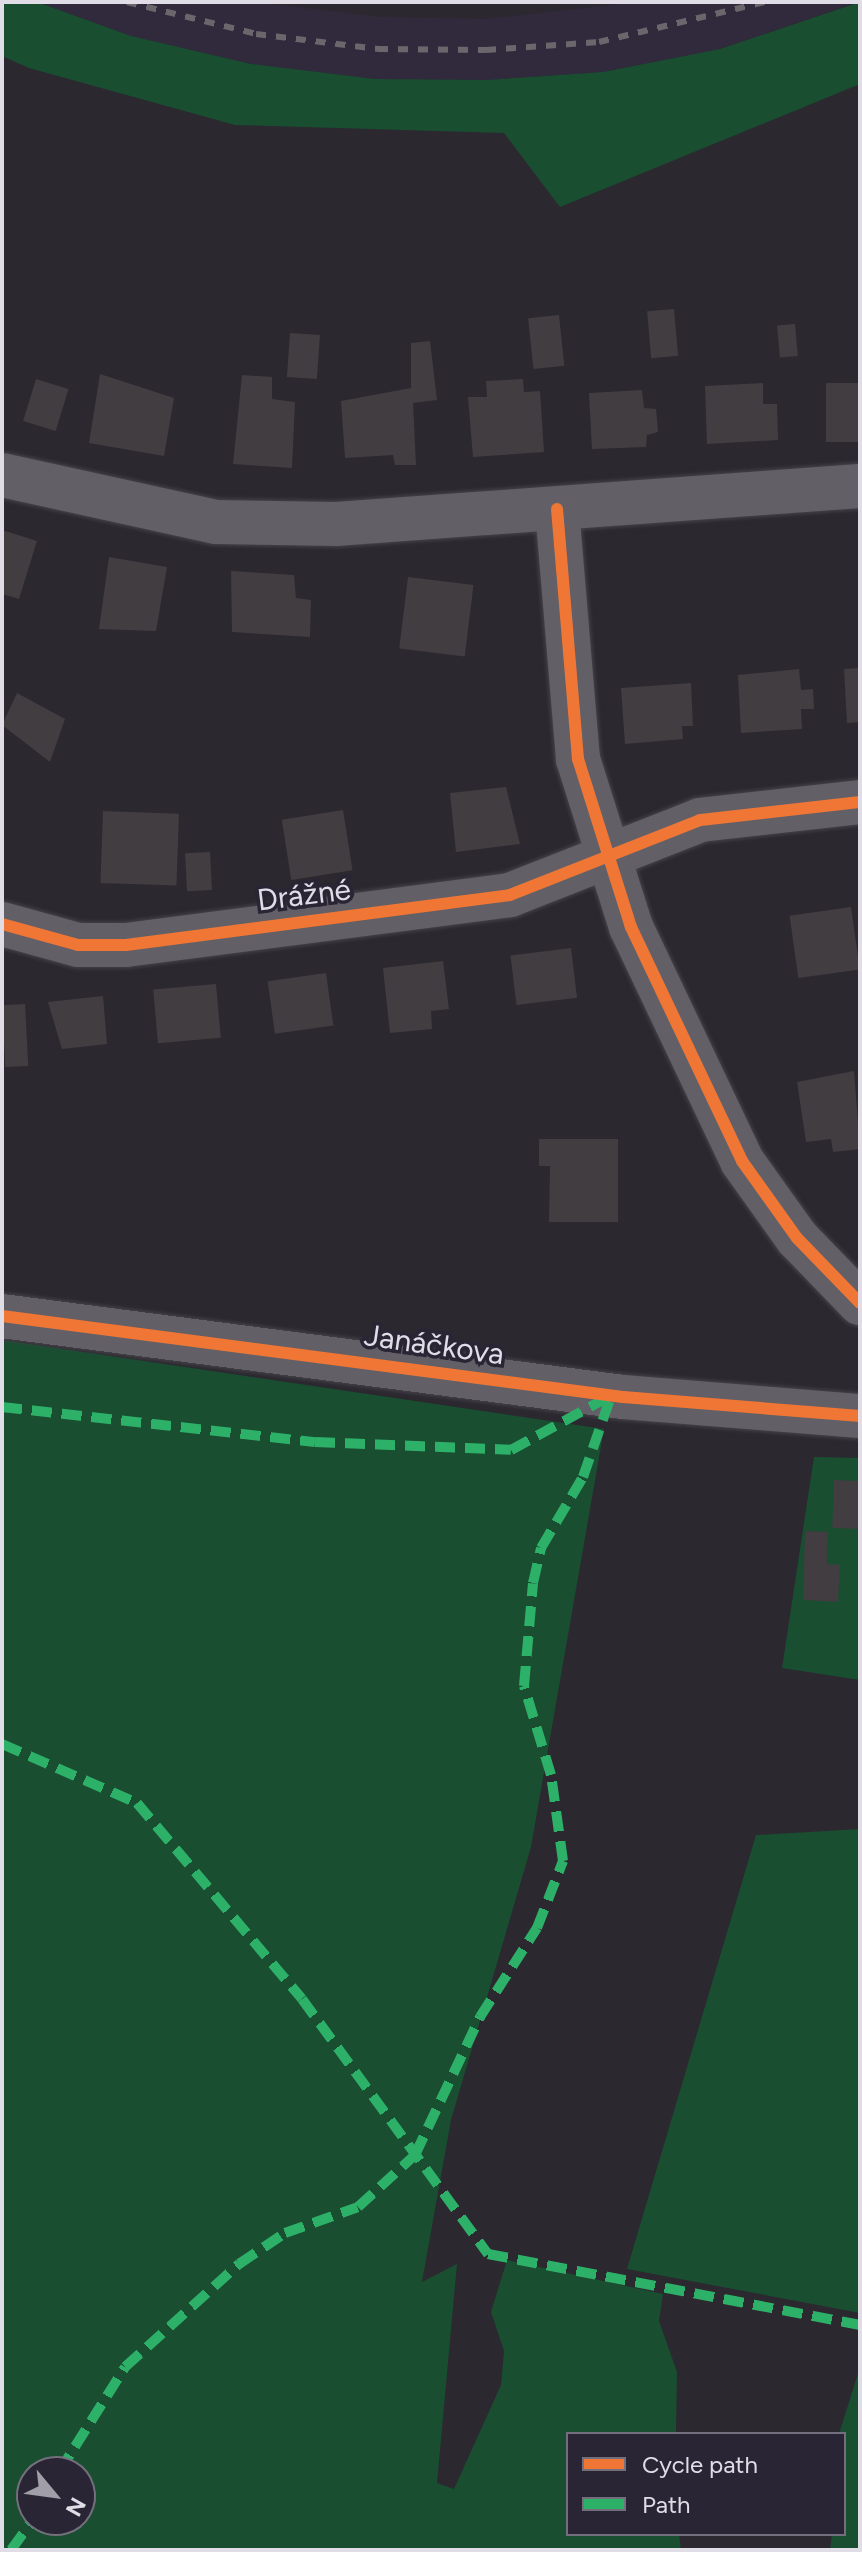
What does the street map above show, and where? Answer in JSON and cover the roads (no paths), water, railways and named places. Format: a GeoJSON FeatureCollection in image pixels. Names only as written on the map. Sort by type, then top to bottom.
{"type":"FeatureCollection","features":[{"type":"Feature","properties":{"kind":"street"},"geometry":{"type":"LineString","coordinates":[[2,475],[216,522],[336,524],[860,486]]}},
{"type":"Feature","properties":{"kind":"street"},"geometry":{"type":"LineString","coordinates":[[557,509],[578,759],[631,927],[742,1161],[797,1238],[860,1303]]}},
{"type":"Feature","properties":{"kind":"street","name":"Drážné"},"geometry":{"type":"LineString","coordinates":[[2,948],[46,940],[126,945],[510,895],[607,852],[700,820],[860,802]]}},
{"type":"Feature","properties":{"kind":"street","name":"Drážné"},"geometry":{"type":"LineString","coordinates":[[2,924],[46,940]]}},
{"type":"Feature","properties":{"kind":"street","name":"Janáčkova"},"geometry":{"type":"LineString","coordinates":[[2,1316],[623,1397],[860,1416]]}},
{"type":"Feature","properties":{"kind":"railway"},"geometry":{"type":"LineString","coordinates":[[127,2],[256,34],[378,49],[486,50],[599,42],[764,2]]}}]}
